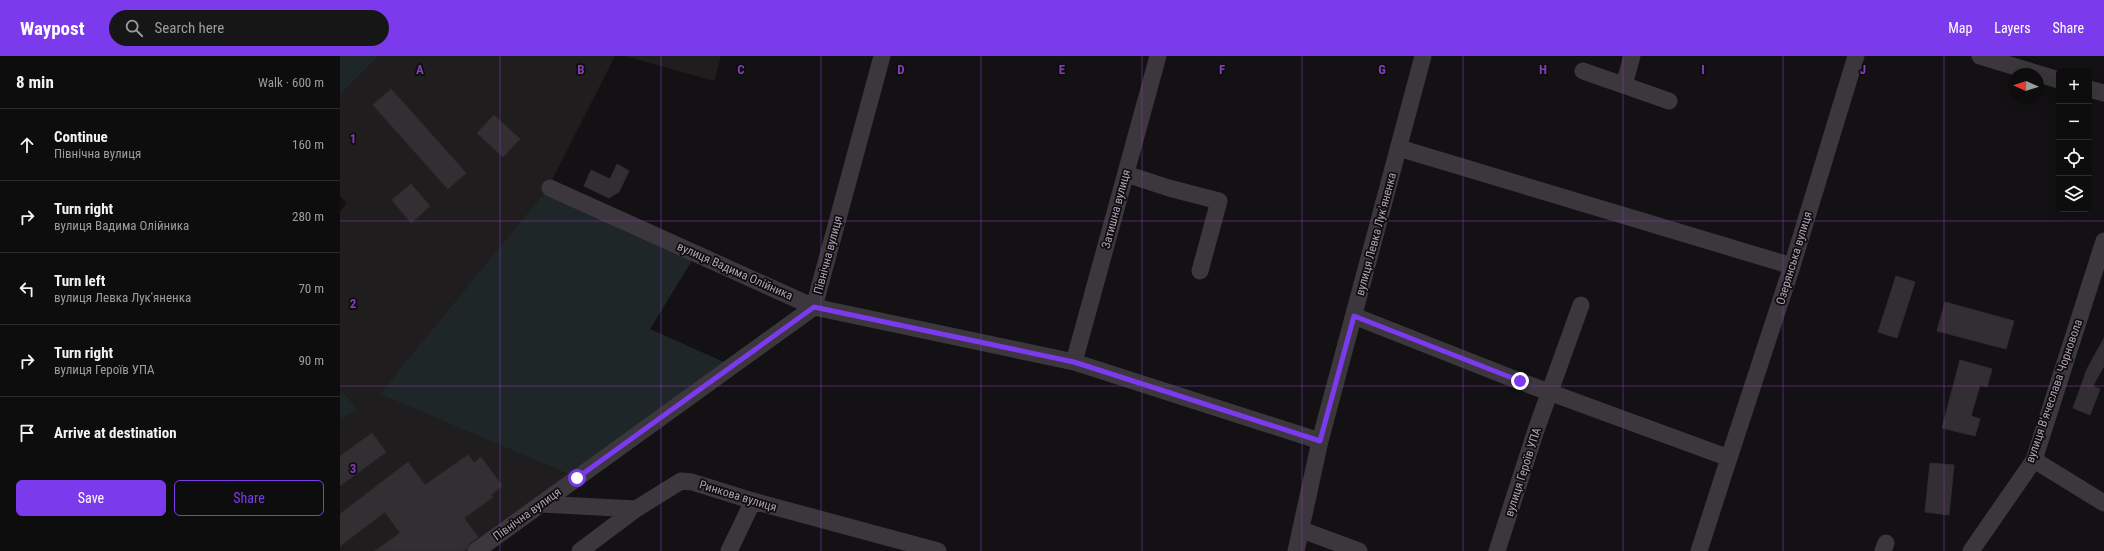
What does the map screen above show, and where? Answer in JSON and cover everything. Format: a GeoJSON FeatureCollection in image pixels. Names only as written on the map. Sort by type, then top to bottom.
{"type":"FeatureCollection","features":[{"type":"Feature","properties":{"kind":"street","name":"Північна вулиця"},"geometry":{"type":"LineString","coordinates":[[476,551],[814,307],[882,56]]}},
{"type":"Feature","properties":{"kind":"street","name":"Затишна вулиця"},"geometry":{"type":"LineString","coordinates":[[1074,362],[1158,56]]}},
{"type":"Feature","properties":{"kind":"street","name":"вулиця Левка Лук'яненка"},"geometry":{"type":"LineString","coordinates":[[1296,551],[1302,530],[1320,441],[1423,56]]}},
{"type":"Feature","properties":{"kind":"street"},"geometry":{"type":"LineString","coordinates":[[1624,85],[1632,56]]}},
{"type":"Feature","properties":{"kind":"street","name":"Озерянська вулиця"},"geometry":{"type":"LineString","coordinates":[[1699,551],[1792,266],[1856,56]]}},
{"type":"Feature","properties":{"kind":"street"},"geometry":{"type":"LineString","coordinates":[[1980,56],[2056,79]]}},
{"type":"Feature","properties":{"kind":"street"},"geometry":{"type":"LineString","coordinates":[[1583,71],[1669,101]]}},
{"type":"Feature","properties":{"kind":"street"},"geometry":{"type":"LineString","coordinates":[[2092,89],[2104,93]]}},
{"type":"Feature","properties":{"kind":"street"},"geometry":{"type":"LineString","coordinates":[[1399,148],[1792,266]]}},
{"type":"Feature","properties":{"kind":"street"},"geometry":{"type":"LineString","coordinates":[[1126,174],[1168,188],[1219,201],[1200,271]]}},
{"type":"Feature","properties":{"kind":"street","name":"вулиця Вадима Олійника"},"geometry":{"type":"LineString","coordinates":[[550,188],[814,307],[1074,362],[1320,441]]}},
{"type":"Feature","properties":{"kind":"street","name":"вулиця В'ячеслава Чорновола"},"geometry":{"type":"LineString","coordinates":[[1971,551],[2034,460],[2104,241]]}},
{"type":"Feature","properties":{"kind":"street","name":"вулиця Героїв УПА"},"geometry":{"type":"LineString","coordinates":[[1497,551],[1536,430],[1581,306]]}},
{"type":"Feature","properties":{"kind":"street"},"geometry":{"type":"LineString","coordinates":[[1354,316],[1550,392],[1729,458]]}},
{"type":"Feature","properties":{"kind":"street"},"geometry":{"type":"LineString","coordinates":[[2034,460],[2104,503]]}},
{"type":"Feature","properties":{"kind":"street","name":"Ринкова вулиця"},"geometry":{"type":"LineString","coordinates":[[580,551],[636,509],[680,481],[692,482],[916,548],[938,551]]}},
{"type":"Feature","properties":{"kind":"street"},"geometry":{"type":"LineString","coordinates":[[729,551],[753,501]]}},
{"type":"Feature","properties":{"kind":"street"},"geometry":{"type":"LineString","coordinates":[[541,504],[636,509]]}},
{"type":"Feature","properties":{"kind":"street"},"geometry":{"type":"LineString","coordinates":[[1302,530],[1359,551]]}},
{"type":"Feature","properties":{"kind":"shaded area"},"geometry":{"type":"Polygon","coordinates":[[[340,56],[379,56],[340,95],[340,56]]]}},
{"type":"Feature","properties":{"kind":"shaded area"},"geometry":{"type":"Polygon","coordinates":[[[379,56],[615,56],[548,188],[381,394],[577,478],[476,551],[340,551],[340,421],[358,409],[340,389],[340,211],[347,203],[340,196],[340,95],[379,56]]]}},
{"type":"Feature","properties":{"kind":"shaded area"},"geometry":{"type":"Polygon","coordinates":[[[625,56],[721,56],[714,81],[625,56]]]}},
{"type":"Feature","properties":{"kind":"shaded area"},"geometry":{"type":"Polygon","coordinates":[[[548,188],[696,254],[650,329],[733,366],[577,478],[380,394],[548,188]]]}},
{"type":"Feature","properties":{"kind":"shaded area"},"geometry":{"type":"Polygon","coordinates":[[[340,389],[358,409],[340,421],[340,389]]]}},
{"type":"Feature","properties":{"kind":"building"},"geometry":{"type":"Polygon","coordinates":[[[391,89],[466,173],[448,189],[373,105],[391,89]]]}},
{"type":"Feature","properties":{"kind":"building"},"geometry":{"type":"Polygon","coordinates":[[[494,115],[520,139],[503,157],[477,133],[494,115]]]}},
{"type":"Feature","properties":{"kind":"building"},"geometry":{"type":"Polygon","coordinates":[[[617,164],[629,171],[619,192],[609,198],[584,186],[591,170],[610,179],[617,164]]]}},
{"type":"Feature","properties":{"kind":"building"},"geometry":{"type":"Polygon","coordinates":[[[411,184],[430,206],[411,223],[392,200],[411,184]]]}},
{"type":"Feature","properties":{"kind":"building"},"geometry":{"type":"Polygon","coordinates":[[[1896,276],[1915,282],[1897,338],[1878,332],[1896,276]]]}},
{"type":"Feature","properties":{"kind":"building"},"geometry":{"type":"Polygon","coordinates":[[[1945,302],[2014,321],[2006,349],[1937,331],[1945,302]]]}},
{"type":"Feature","properties":{"kind":"building"},"geometry":{"type":"Polygon","coordinates":[[[2104,338],[2104,366],[2093,386],[2100,389],[2090,415],[2073,408],[2087,369],[2104,338]]]}},
{"type":"Feature","properties":{"kind":"building"},"geometry":{"type":"Polygon","coordinates":[[[1960,360],[1992,369],[1987,387],[1980,385],[1971,416],[1980,419],[1975,436],[1942,428],[1960,360]]]}},
{"type":"Feature","properties":{"kind":"building"},"geometry":{"type":"Polygon","coordinates":[[[372,433],[386,452],[340,486],[340,456],[372,433]]]}},
{"type":"Feature","properties":{"kind":"building"},"geometry":{"type":"Polygon","coordinates":[[[468,455],[474,463],[481,457],[502,486],[491,495],[493,497],[464,518],[478,537],[470,543],[467,549],[463,551],[375,551],[400,533],[385,512],[340,546],[340,514],[408,462],[425,485],[468,455]]]}},
{"type":"Feature","properties":{"kind":"building"},"geometry":{"type":"Polygon","coordinates":[[[1930,463],[1954,465],[1949,515],[1925,512],[1930,463]]]}},
{"type":"Feature","properties":{"kind":"route"},"geometry":{"type":"LineString","coordinates":[[577,478],[814,307],[1074,362],[1320,441],[1354,316],[1520,381]]}}]}
